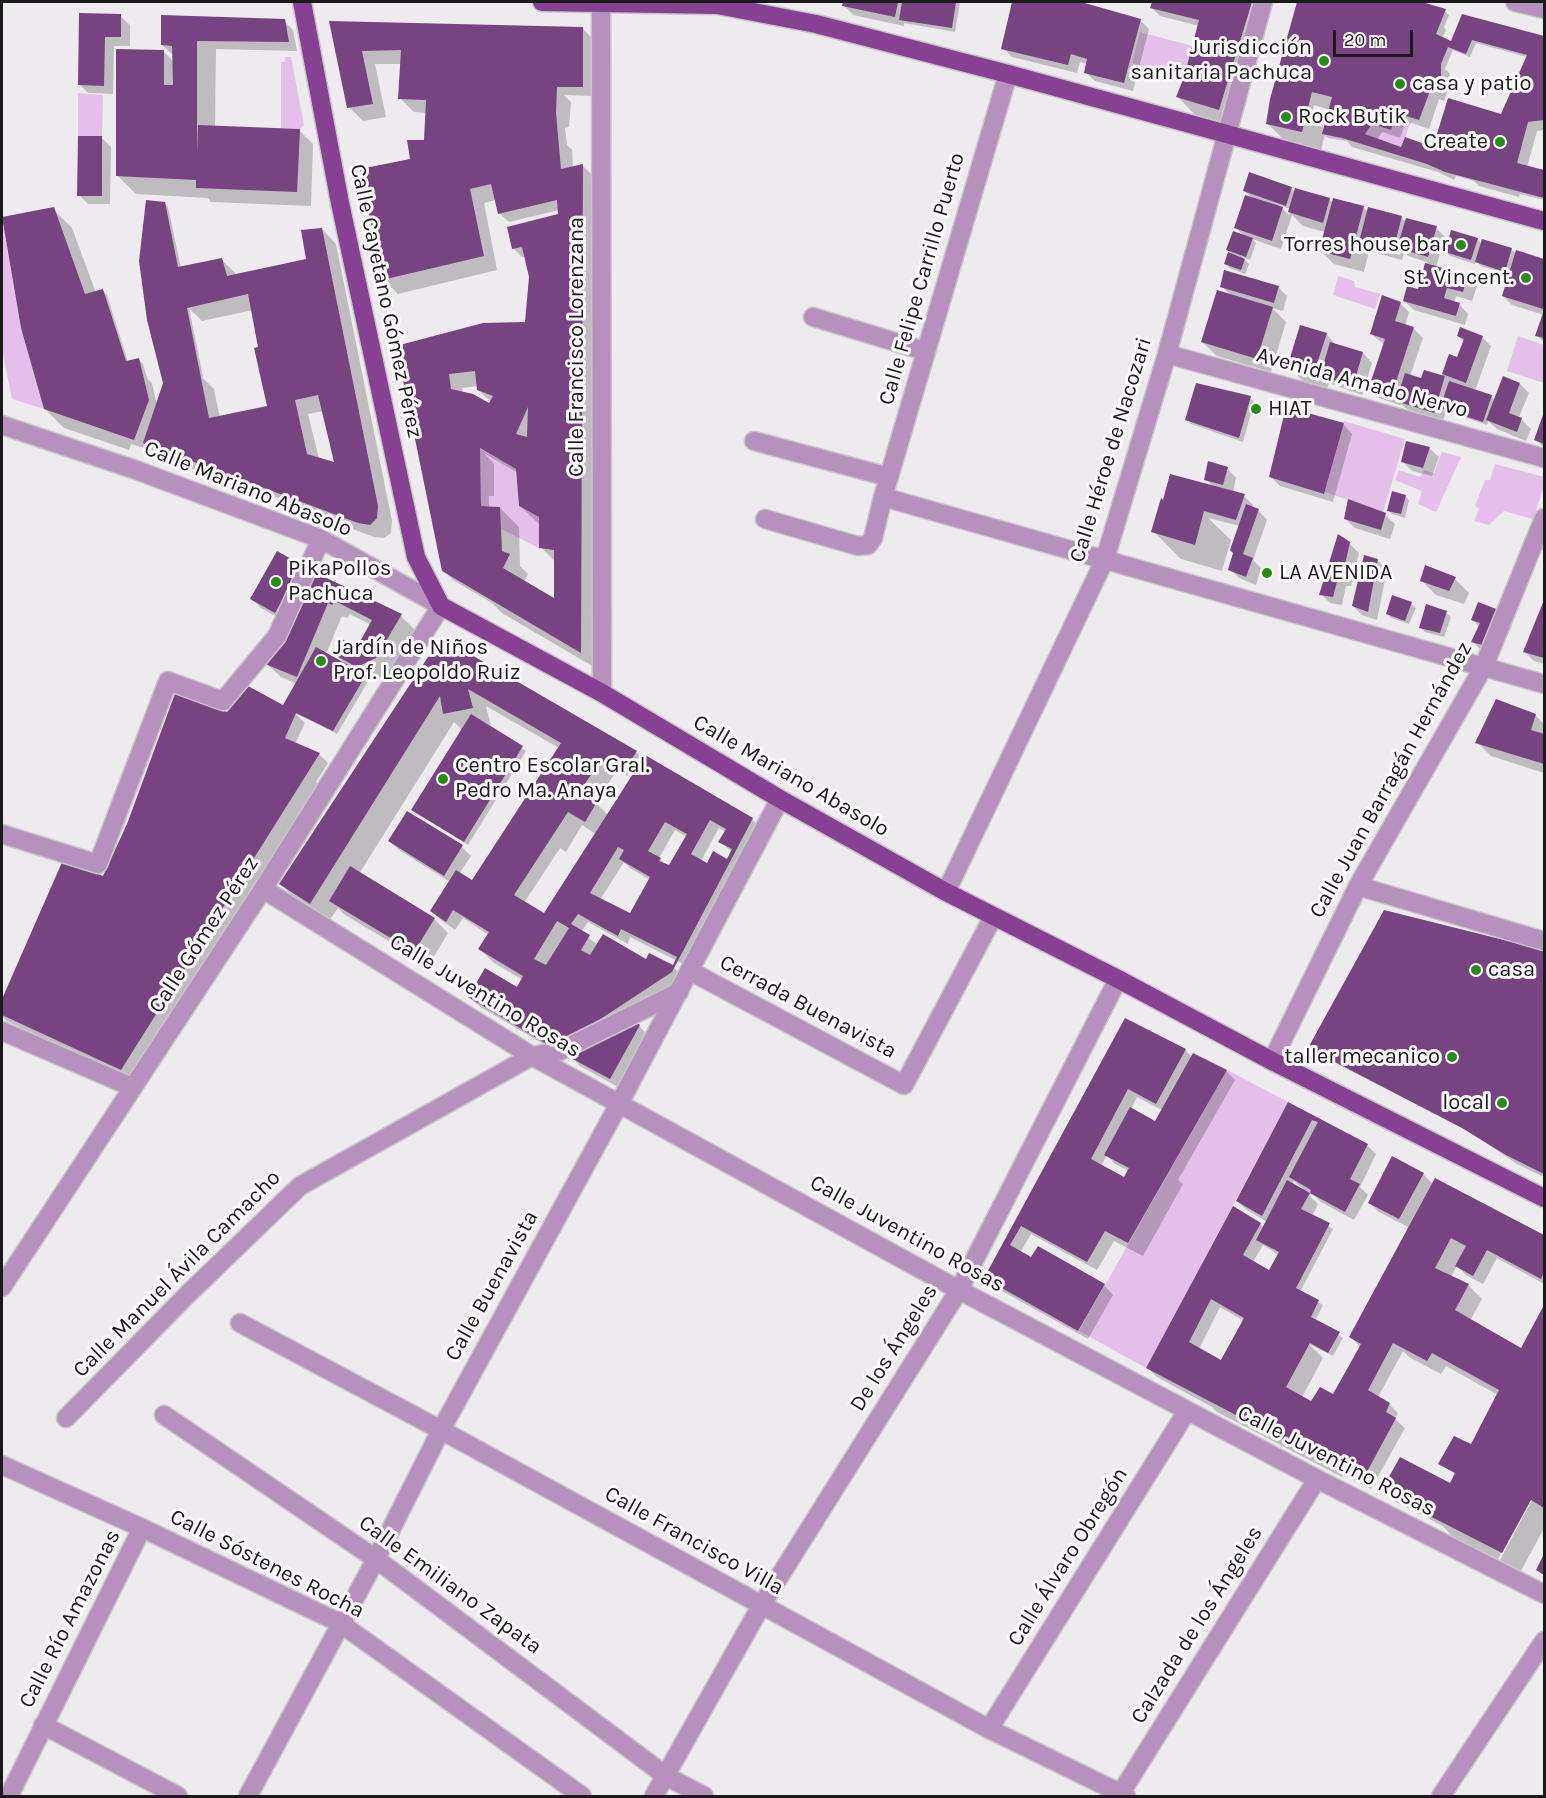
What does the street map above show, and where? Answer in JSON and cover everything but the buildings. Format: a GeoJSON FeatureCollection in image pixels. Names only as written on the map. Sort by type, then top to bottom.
{"type":"FeatureCollection","features":[{"type":"Feature","properties":{"kind":"main road","name":"Calle Cayetano Gómez Pérez"},"geometry":{"type":"LineString","coordinates":[[302,2],[340,203],[416,557],[441,606]]}},
{"type":"Feature","properties":{"kind":"main road"},"geometry":{"type":"LineString","coordinates":[[542,2],[717,5],[816,24],[1008,74],[1545,221]]}},
{"type":"Feature","properties":{"kind":"main road","name":"Calle Mariano Abasolo"},"geometry":{"type":"LineString","coordinates":[[441,606],[602,693],[780,799],[946,892],[1118,979],[1272,1061],[1545,1198]]}},
{"type":"Feature","properties":{"kind":"street","name":"Calle Héroe de Nacozari"},"geometry":{"type":"LineString","coordinates":[[946,892],[1105,559],[1167,354],[1263,2]]}},
{"type":"Feature","properties":{"kind":"street"},"geometry":{"type":"LineString","coordinates":[[1515,2],[1545,9]]}},
{"type":"Feature","properties":{"kind":"street","name":"Calle Francisco Lorenzana"},"geometry":{"type":"LineString","coordinates":[[601,3],[602,693]]}},
{"type":"Feature","properties":{"kind":"street","name":"Calle Felipe Carrillo Puerto"},"geometry":{"type":"LineString","coordinates":[[765,519],[858,546],[868,545],[873,538],[925,351],[1008,74]]}},
{"type":"Feature","properties":{"kind":"street"},"geometry":{"type":"LineString","coordinates":[[813,317],[925,351]]}},
{"type":"Feature","properties":{"kind":"street","name":"Avenida Amado Nervo"},"geometry":{"type":"LineString","coordinates":[[1167,354],[1545,458]]}},
{"type":"Feature","properties":{"kind":"street","name":"Calle Mariano Abasolo"},"geometry":{"type":"LineString","coordinates":[[2,425],[136,470],[321,539],[441,606]]}},
{"type":"Feature","properties":{"kind":"street"},"geometry":{"type":"LineString","coordinates":[[754,441],[889,477]]}},
{"type":"Feature","properties":{"kind":"street"},"geometry":{"type":"LineString","coordinates":[[883,497],[1545,684]]}},
{"type":"Feature","properties":{"kind":"street","name":"Calle Juan Barragán Hernández"},"geometry":{"type":"LineString","coordinates":[[1272,1061],[1358,886],[1484,666],[1545,518]]}},
{"type":"Feature","properties":{"kind":"street"},"geometry":{"type":"LineString","coordinates":[[2,834],[98,864],[168,681],[223,701],[278,636],[321,539]]}},
{"type":"Feature","properties":{"kind":"street","name":"Calle Gómez Pérez"},"geometry":{"type":"LineString","coordinates":[[2,1287],[263,889],[441,606]]}},
{"type":"Feature","properties":{"kind":"street","name":"Calle Buenavista"},"geometry":{"type":"LineString","coordinates":[[248,1797],[376,1559],[441,1430],[619,1104],[780,799]]}},
{"type":"Feature","properties":{"kind":"street"},"geometry":{"type":"LineString","coordinates":[[1358,886],[1545,941]]}},
{"type":"Feature","properties":{"kind":"street","name":"Calle Juventino Rosas"},"geometry":{"type":"LineString","coordinates":[[263,889],[532,1056],[619,1104],[959,1290],[1187,1411],[1545,1594]]}},
{"type":"Feature","properties":{"kind":"street","name":"Cerrada Buenavista"},"geometry":{"type":"LineString","coordinates":[[690,971],[904,1085],[993,917]]}},
{"type":"Feature","properties":{"kind":"street","name":"De los Ángeles"},"geometry":{"type":"LineString","coordinates":[[654,1797],[761,1606],[959,1290],[1118,979]]}},
{"type":"Feature","properties":{"kind":"street","name":"Calle Manuel Ávila Camacho"},"geometry":{"type":"LineString","coordinates":[[66,1418],[188,1294],[300,1186],[532,1056],[560,1051],[679,992]]}},
{"type":"Feature","properties":{"kind":"street"},"geometry":{"type":"LineString","coordinates":[[2,1031],[132,1087]]}},
{"type":"Feature","properties":{"kind":"street","name":"Calle Francisco Villa"},"geometry":{"type":"LineString","coordinates":[[240,1323],[441,1430],[988,1729],[1122,1796]]}},
{"type":"Feature","properties":{"kind":"street","name":"Calle Álvaro Obregón"},"geometry":{"type":"LineString","coordinates":[[988,1729],[1187,1411]]}},
{"type":"Feature","properties":{"kind":"street","name":"Calle Emiliano Zapata"},"geometry":{"type":"LineString","coordinates":[[164,1415],[376,1559],[666,1776],[704,1797]]}},
{"type":"Feature","properties":{"kind":"street","name":"Calle Sóstenes Rocha"},"geometry":{"type":"LineString","coordinates":[[2,1465],[142,1528],[340,1623],[582,1797]]}},
{"type":"Feature","properties":{"kind":"street","name":"Calzada de los Ángeles"},"geometry":{"type":"LineString","coordinates":[[1122,1796],[1317,1479]]}},
{"type":"Feature","properties":{"kind":"street","name":"Calle Río Amazonas"},"geometry":{"type":"LineString","coordinates":[[9,1797],[142,1528]]}},
{"type":"Feature","properties":{"kind":"street"},"geometry":{"type":"LineString","coordinates":[[1442,1797],[1545,1641]]}},
{"type":"Feature","properties":{"kind":"street"},"geometry":{"type":"LineString","coordinates":[[43,1725],[178,1797]]}},
{"type":"Feature","properties":{"kind":"shaded area"},"geometry":{"type":"Polygon","coordinates":[[[1140,32],[1192,46],[1184,77],[1132,63],[1140,32]]]}},
{"type":"Feature","properties":{"kind":"shaded area"},"geometry":{"type":"Polygon","coordinates":[[[285,57],[291,57],[304,125],[300,129],[281,128],[281,62],[285,62],[285,57]]]}},
{"type":"Feature","properties":{"kind":"shaded area"},"geometry":{"type":"Polygon","coordinates":[[[78,93],[103,95],[102,136],[78,136],[78,93]]]}},
{"type":"Feature","properties":{"kind":"shaded area"},"geometry":{"type":"Polygon","coordinates":[[[1395,117],[1411,122],[1401,147],[1365,134],[1372,124],[1391,130],[1395,117]]]}},
{"type":"Feature","properties":{"kind":"shaded area"},"geometry":{"type":"Polygon","coordinates":[[[2,220],[21,328],[44,409],[12,399],[2,350],[2,220]]]}},
{"type":"Feature","properties":{"kind":"shaded area"},"geometry":{"type":"Polygon","coordinates":[[[1338,276],[1354,281],[1355,287],[1380,294],[1375,309],[1333,295],[1338,276]]]}},
{"type":"Feature","properties":{"kind":"shaded area"},"geometry":{"type":"Polygon","coordinates":[[[1518,336],[1544,345],[1544,383],[1507,371],[1518,336]]]}},
{"type":"Feature","properties":{"kind":"shaded area"},"geometry":{"type":"Polygon","coordinates":[[[1344,421],[1405,439],[1383,512],[1325,492],[1344,421]]]}},
{"type":"Feature","properties":{"kind":"shaded area"},"geometry":{"type":"Polygon","coordinates":[[[480,449],[516,469],[519,506],[539,517],[539,548],[501,529],[500,507],[481,506],[480,449]]]}},
{"type":"Feature","properties":{"kind":"shaded area"},"geometry":{"type":"Polygon","coordinates":[[[1442,452],[1461,457],[1436,512],[1418,504],[1422,491],[1395,480],[1399,470],[1420,477],[1424,470],[1434,473],[1442,452]]]}},
{"type":"Feature","properties":{"kind":"shaded area"},"geometry":{"type":"Polygon","coordinates":[[[1495,464],[1544,477],[1544,486],[1533,519],[1504,511],[1489,525],[1474,521],[1479,509],[1475,506],[1485,480],[1490,480],[1495,464]]]}},
{"type":"Feature","properties":{"kind":"shaded area"},"geometry":{"type":"Polygon","coordinates":[[[1227,1070],[1288,1102],[1146,1368],[1079,1331],[1227,1070]]]}},
{"type":"Feature","properties":{"kind":"place","name":"Jurisdicción sanitaria Pachuca"},"geometry":{"type":"Point","coordinates":[1324,61]}},
{"type":"Feature","properties":{"kind":"place","name":"casa y patio"},"geometry":{"type":"Point","coordinates":[1400,84]}},
{"type":"Feature","properties":{"kind":"place","name":"Rock Butik"},"geometry":{"type":"Point","coordinates":[1286,117]}},
{"type":"Feature","properties":{"kind":"place","name":"Create"},"geometry":{"type":"Point","coordinates":[1500,142]}},
{"type":"Feature","properties":{"kind":"place","name":"Torres house bar"},"geometry":{"type":"Point","coordinates":[1461,245]}},
{"type":"Feature","properties":{"kind":"place","name":"St. Vincent."},"geometry":{"type":"Point","coordinates":[1526,278]}},
{"type":"Feature","properties":{"kind":"place","name":"HIAT"},"geometry":{"type":"Point","coordinates":[1256,409]}},
{"type":"Feature","properties":{"kind":"place","name":"LA AVENIDA"},"geometry":{"type":"Point","coordinates":[1267,573]}},
{"type":"Feature","properties":{"kind":"place","name":"PikaPollos Pachuca"},"geometry":{"type":"Point","coordinates":[276,582]}},
{"type":"Feature","properties":{"kind":"place","name":"Jardín de Niños Prof. Leopoldo Ruiz"},"geometry":{"type":"Point","coordinates":[321,661]}},
{"type":"Feature","properties":{"kind":"place","name":"Centro Escolar Gral. Pedro Ma. Anaya"},"geometry":{"type":"Point","coordinates":[443,779]}},
{"type":"Feature","properties":{"kind":"place","name":"casa"},"geometry":{"type":"Point","coordinates":[1476,970]}},
{"type":"Feature","properties":{"kind":"place","name":"taller mecanico"},"geometry":{"type":"Point","coordinates":[1452,1057]}},
{"type":"Feature","properties":{"kind":"place","name":"local"},"geometry":{"type":"Point","coordinates":[1502,1103]}}]}
